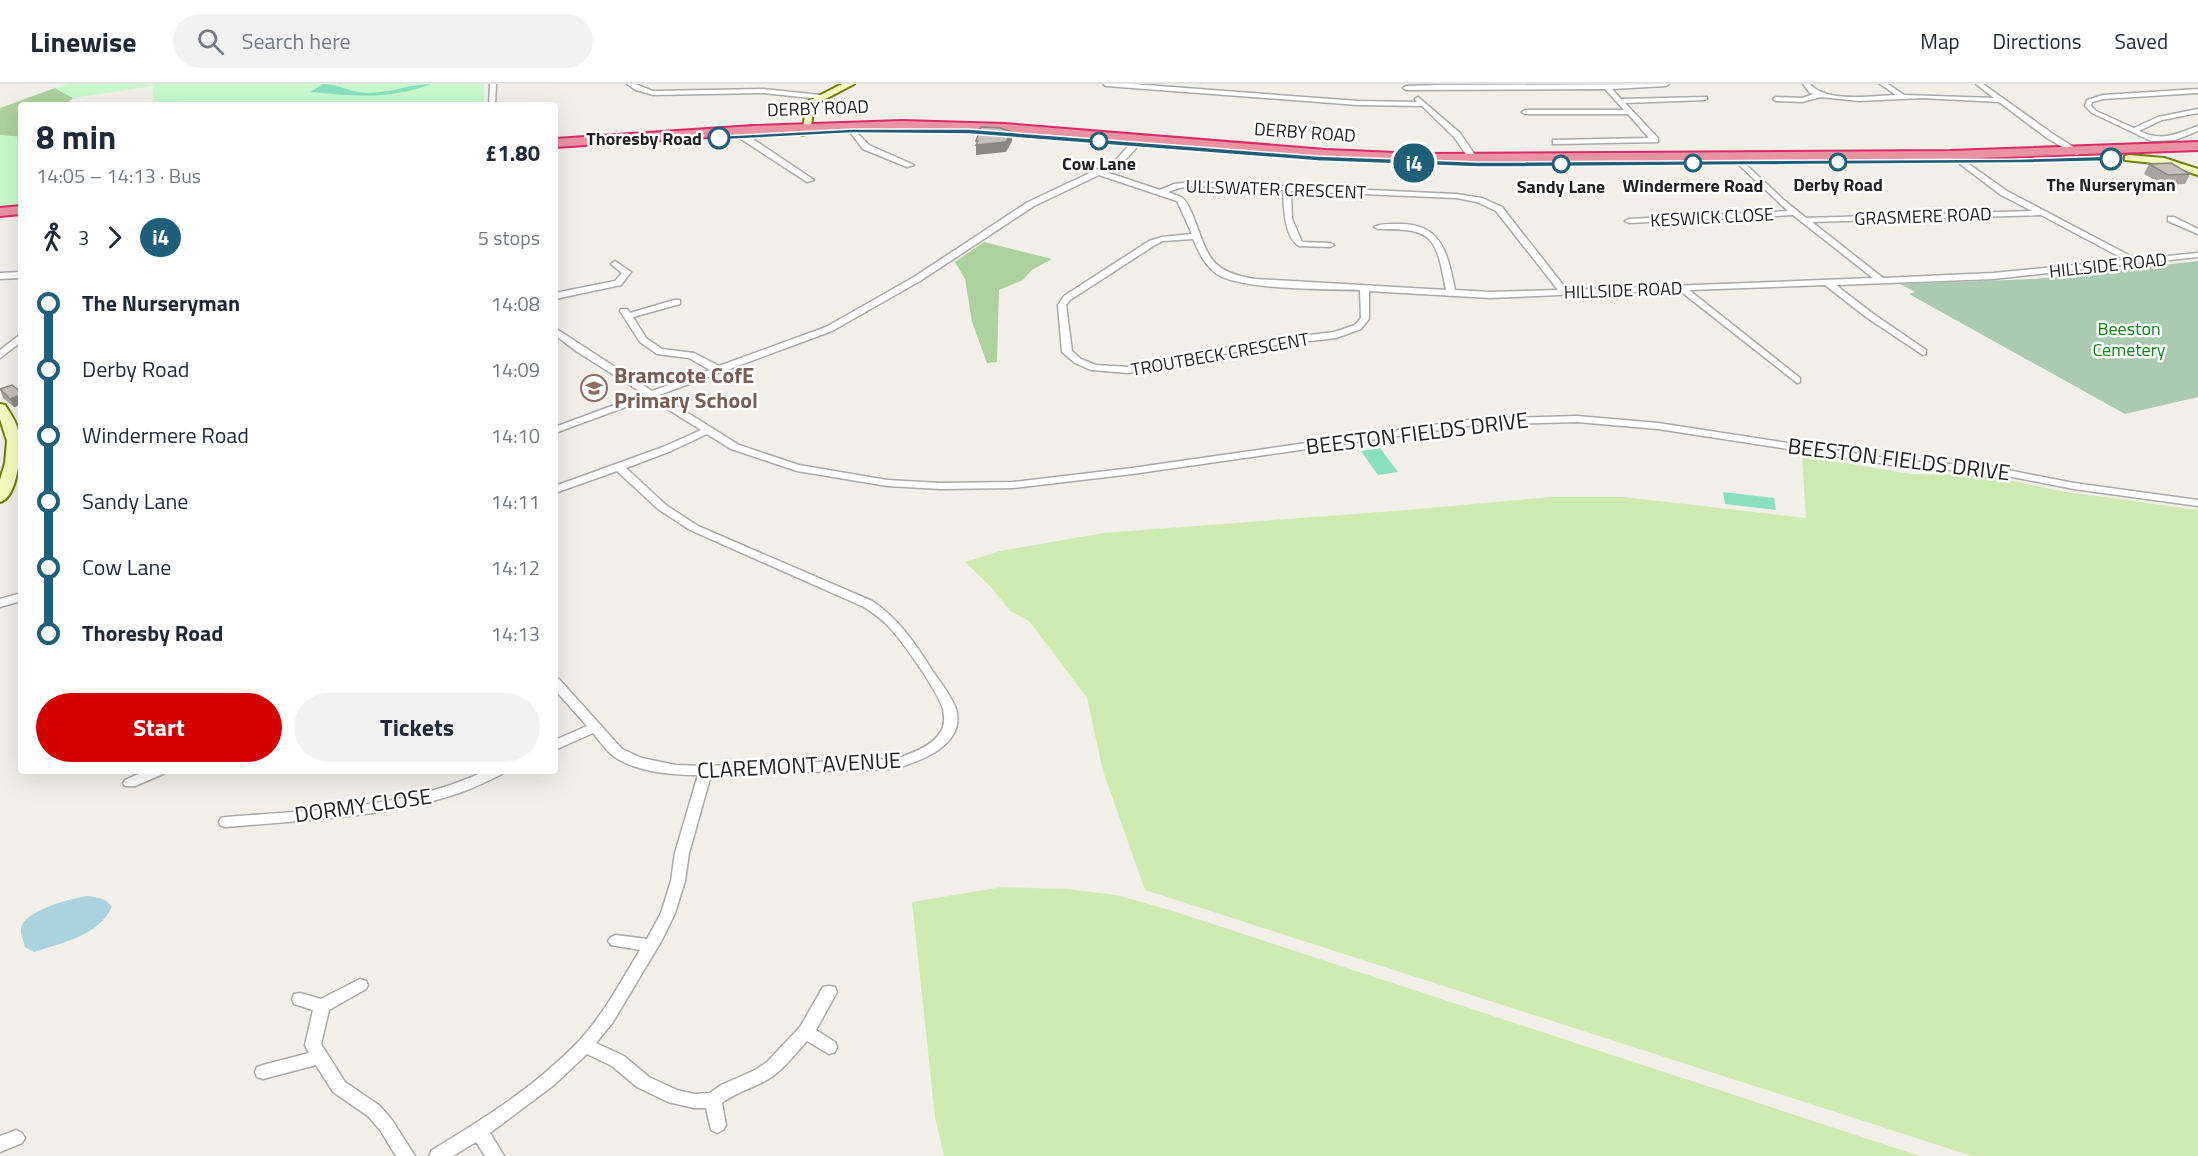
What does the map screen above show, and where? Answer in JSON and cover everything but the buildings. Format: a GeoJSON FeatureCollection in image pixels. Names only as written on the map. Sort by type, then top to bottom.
{"type":"FeatureCollection","features":[{"type":"Feature","properties":{"kind":"highway","name":"DERBY ROAD"},"geometry":{"type":"LineString","coordinates":[[558,143],[904,125],[989,127],[1325,153],[1473,158],[2079,153],[2198,146]]}},
{"type":"Feature","properties":{"kind":"highway","name":"DERBY ROAD"},"geometry":{"type":"LineString","coordinates":[[558,149],[744,137],[805,130],[986,132],[1318,159],[1432,164],[1963,162],[2129,158],[2161,148],[2198,154]]}},
{"type":"Feature","properties":{"kind":"highway"},"geometry":{"type":"LineString","coordinates":[[0,212],[18,210]]}},
{"type":"Feature","properties":{"kind":"highway"},"geometry":{"type":"LineString","coordinates":[[0,218],[18,216]]}},
{"type":"Feature","properties":{"kind":"street"},"geometry":{"type":"LineString","coordinates":[[492,102],[493,84]]}},
{"type":"Feature","properties":{"kind":"street"},"geometry":{"type":"LineString","coordinates":[[630,84],[653,93],[763,91],[821,97]]}},
{"type":"Feature","properties":{"kind":"street"},"geometry":{"type":"LineString","coordinates":[[805,130],[808,107],[821,97],[849,84]]}},
{"type":"Feature","properties":{"kind":"street"},"geometry":{"type":"LineString","coordinates":[[1106,84],[1358,103],[1423,104]]}},
{"type":"Feature","properties":{"kind":"street"},"geometry":{"type":"LineString","coordinates":[[1403,86],[1466,84],[1607,87],[1666,84]]}},
{"type":"Feature","properties":{"kind":"street"},"geometry":{"type":"LineString","coordinates":[[1883,84],[1902,96]]}},
{"type":"Feature","properties":{"kind":"street"},"geometry":{"type":"LineString","coordinates":[[1979,84],[2050,136],[2079,153]]}},
{"type":"Feature","properties":{"kind":"street"},"geometry":{"type":"LineString","coordinates":[[1795,85],[1806,85],[1823,94],[1861,100],[1902,96],[2002,100]]}},
{"type":"Feature","properties":{"kind":"street"},"geometry":{"type":"LineString","coordinates":[[1403,86],[1457,135],[1473,158]]}},
{"type":"Feature","properties":{"kind":"street"},"geometry":{"type":"LineString","coordinates":[[1280,87],[1281,97]]}},
{"type":"Feature","properties":{"kind":"street"},"geometry":{"type":"LineString","coordinates":[[1556,142],[1566,139],[1658,142],[1607,87]]}},
{"type":"Feature","properties":{"kind":"street"},"geometry":{"type":"LineString","coordinates":[[2198,91],[2103,97],[2089,101],[2088,106],[2094,112],[2133,131],[2198,171]]}},
{"type":"Feature","properties":{"kind":"street"},"geometry":{"type":"LineString","coordinates":[[1776,99],[1808,99],[1823,94]]}},
{"type":"Feature","properties":{"kind":"street"},"geometry":{"type":"LineString","coordinates":[[1619,101],[1706,98]]}},
{"type":"Feature","properties":{"kind":"street"},"geometry":{"type":"LineString","coordinates":[[1525,112],[1539,110],[1628,112]]}},
{"type":"Feature","properties":{"kind":"street"},"geometry":{"type":"LineString","coordinates":[[2133,131],[2160,118],[2198,111]]}},
{"type":"Feature","properties":{"kind":"street"},"geometry":{"type":"LineString","coordinates":[[2161,148],[2175,138],[2198,128]]}},
{"type":"Feature","properties":{"kind":"street"},"geometry":{"type":"LineString","coordinates":[[852,131],[866,147],[910,165]]}},
{"type":"Feature","properties":{"kind":"street"},"geometry":{"type":"LineString","coordinates":[[744,137],[810,180]]}},
{"type":"Feature","properties":{"kind":"street"},"geometry":{"type":"LineString","coordinates":[[558,429],[811,337],[854,316],[917,279],[1031,204],[1123,160],[1135,144]]}},
{"type":"Feature","properties":{"kind":"street"},"geometry":{"type":"LineString","coordinates":[[2129,158],[2164,161],[2198,171]]}},
{"type":"Feature","properties":{"kind":"street"},"geometry":{"type":"LineString","coordinates":[[1963,162],[2004,193],[2135,262]]}},
{"type":"Feature","properties":{"kind":"street"},"geometry":{"type":"LineString","coordinates":[[1742,163],[1761,184],[1795,213],[1881,280]]}},
{"type":"Feature","properties":{"kind":"street","name":"HILLSIDE ROAD"},"geometry":{"type":"LineString","coordinates":[[1099,172],[1162,192],[1183,202],[1211,267],[1216,272],[1231,278],[1255,282],[1490,295],[2003,275],[2198,255]]}},
{"type":"Feature","properties":{"kind":"street","name":"ULLSWATER CRESCENT"},"geometry":{"type":"LineString","coordinates":[[1162,192],[1192,184],[1456,196],[1489,203],[1503,213],[1564,292]]}},
{"type":"Feature","properties":{"kind":"street"},"geometry":{"type":"LineString","coordinates":[[1287,188],[1287,219],[1299,244],[1330,245]]}},
{"type":"Feature","properties":{"kind":"street","name":"KESWICK CLOSE"},"geometry":{"type":"LineString","coordinates":[[1629,221],[1795,213]]}},
{"type":"Feature","properties":{"kind":"street","name":"GRASMERE ROAD"},"geometry":{"type":"LineString","coordinates":[[1804,220],[2041,213]]}},
{"type":"Feature","properties":{"kind":"street"},"geometry":{"type":"LineString","coordinates":[[2171,219],[2198,232]]}},
{"type":"Feature","properties":{"kind":"street"},"geometry":{"type":"LineString","coordinates":[[1378,227],[1414,228],[1427,233],[1443,258],[1451,293]]}},
{"type":"Feature","properties":{"kind":"street","name":"TROUTBECK CRESCENT"},"geometry":{"type":"LineString","coordinates":[[1198,236],[1162,239],[1152,243],[1067,298],[1062,305],[1067,352],[1078,361],[1094,368],[1129,370],[1260,344],[1336,336],[1358,327],[1365,319],[1364,288]]}},
{"type":"Feature","properties":{"kind":"street"},"geometry":{"type":"LineString","coordinates":[[558,295],[618,283],[627,272],[615,264]]}},
{"type":"Feature","properties":{"kind":"street"},"geometry":{"type":"LineString","coordinates":[[0,276],[18,275]]}},
{"type":"Feature","properties":{"kind":"street"},"geometry":{"type":"LineString","coordinates":[[1827,282],[1876,320],[1923,352]]}},
{"type":"Feature","properties":{"kind":"street"},"geometry":{"type":"LineString","coordinates":[[1681,288],[1797,380]]}},
{"type":"Feature","properties":{"kind":"street"},"geometry":{"type":"LineString","coordinates":[[678,301],[626,313],[643,340],[660,352],[691,355],[718,370]]}},
{"type":"Feature","properties":{"kind":"street","name":"BEESTON FIELDS DRIVE"},"geometry":{"type":"LineString","coordinates":[[558,333],[706,431],[757,456],[828,475],[898,483],[1013,485],[1132,471],[1475,422],[1577,419],[1670,427],[1905,464],[1992,470],[2115,492],[2198,503]]}},
{"type":"Feature","properties":{"kind":"street"},"geometry":{"type":"LineString","coordinates":[[0,355],[18,340]]}},
{"type":"Feature","properties":{"kind":"street"},"geometry":{"type":"LineString","coordinates":[[1786,372],[1800,370]]}},
{"type":"Feature","properties":{"kind":"street"},"geometry":{"type":"LineString","coordinates":[[0,408],[18,443],[12,470],[0,498]]}},
{"type":"Feature","properties":{"kind":"street"},"geometry":{"type":"LineString","coordinates":[[558,489],[619,468],[706,431]]}},
{"type":"Feature","properties":{"kind":"street","name":"CLAREMONT AVENUE"},"geometry":{"type":"LineString","coordinates":[[558,686],[617,752],[638,762],[676,770],[706,771],[894,764],[920,756],[946,734],[950,711],[902,632],[888,616],[868,604],[694,528],[662,507],[619,468]]}},
{"type":"Feature","properties":{"kind":"street"},"geometry":{"type":"LineString","coordinates":[[0,603],[18,598]]}},
{"type":"Feature","properties":{"kind":"street"},"geometry":{"type":"LineString","coordinates":[[558,744],[594,728]]}},
{"type":"Feature","properties":{"kind":"street"},"geometry":{"type":"LineString","coordinates":[[438,1156],[479,1131],[548,1080],[585,1045],[607,1017],[651,945],[674,898],[682,853],[706,771]]}},
{"type":"Feature","properties":{"kind":"street"},"geometry":{"type":"LineString","coordinates":[[130,783],[151,774]]}},
{"type":"Feature","properties":{"kind":"street","name":"DORMY CLOSE"},"geometry":{"type":"LineString","coordinates":[[226,822],[363,809],[413,801],[456,789],[490,774]]}},
{"type":"Feature","properties":{"kind":"street"},"geometry":{"type":"LineString","coordinates":[[616,941],[651,945]]}},
{"type":"Feature","properties":{"kind":"street"},"geometry":{"type":"LineString","coordinates":[[360,984],[322,1006],[313,1045],[339,1087],[374,1111],[387,1125],[406,1156]]}},
{"type":"Feature","properties":{"kind":"street"},"geometry":{"type":"LineString","coordinates":[[585,1045],[618,1061],[643,1082],[674,1097],[694,1101],[713,1100],[727,1090],[773,1067],[806,1032],[829,992]]}},
{"type":"Feature","properties":{"kind":"street"},"geometry":{"type":"LineString","coordinates":[[300,999],[322,1006]]}},
{"type":"Feature","properties":{"kind":"street"},"geometry":{"type":"LineString","coordinates":[[806,1032],[829,1047]]}},
{"type":"Feature","properties":{"kind":"street"},"geometry":{"type":"LineString","coordinates":[[263,1072],[320,1057]]}},
{"type":"Feature","properties":{"kind":"street"},"geometry":{"type":"LineString","coordinates":[[713,1100],[717,1125]]}},
{"type":"Feature","properties":{"kind":"street"},"geometry":{"type":"LineString","coordinates":[[479,1131],[495,1156]]}},
{"type":"Feature","properties":{"kind":"green space"},"geometry":{"type":"Polygon","coordinates":[[[68,84],[484,84],[484,102],[153,102],[153,86],[73,98],[55,88],[68,84]]]}},
{"type":"Feature","properties":{"kind":"green space"},"geometry":{"type":"Polygon","coordinates":[[[323,84],[369,93],[431,84],[401,93],[371,96],[310,92],[323,84]]]}},
{"type":"Feature","properties":{"kind":"green space"},"geometry":{"type":"Polygon","coordinates":[[[55,88],[73,98],[69,102],[18,102],[18,137],[0,135],[0,108],[55,88]]]}},
{"type":"Feature","properties":{"kind":"green space"},"geometry":{"type":"Polygon","coordinates":[[[0,135],[18,137],[18,206],[0,208],[0,135]]]}},
{"type":"Feature","properties":{"kind":"green space"},"geometry":{"type":"Polygon","coordinates":[[[984,242],[1052,259],[1032,270],[1023,280],[999,290],[997,362],[987,363],[972,322],[965,279],[955,262],[984,242]]]}},
{"type":"Feature","properties":{"kind":"green space","name":"Beeston Cemetery"},"geometry":{"type":"Polygon","coordinates":[[[2198,261],[2198,397],[2125,414],[1909,294],[1915,292],[1900,284],[2035,279],[2198,261]]]}},
{"type":"Feature","properties":{"kind":"green space"},"geometry":{"type":"Polygon","coordinates":[[[1380,448],[1398,472],[1378,475],[1361,451],[1380,448]]]}},
{"type":"Feature","properties":{"kind":"green space"},"geometry":{"type":"Polygon","coordinates":[[[1802,456],[1911,474],[1985,475],[2060,491],[2198,510],[2198,1156],[1972,1156],[1145,890],[1103,771],[1087,698],[1029,621],[1010,611],[991,587],[965,562],[1000,551],[1103,533],[1550,497],[1624,497],[1806,518],[1802,456]]]}},
{"type":"Feature","properties":{"kind":"green space"},"geometry":{"type":"Polygon","coordinates":[[[1723,492],[1774,498],[1776,510],[1725,504],[1723,492]]]}},
{"type":"Feature","properties":{"kind":"green space"},"geometry":{"type":"Polygon","coordinates":[[[1002,887],[1067,889],[1116,895],[1170,910],[1920,1156],[944,1156],[935,1117],[912,902],[1002,887]]]}},
{"type":"Feature","properties":{"kind":"water"},"geometry":{"type":"Polygon","coordinates":[[[88,896],[105,900],[112,907],[98,925],[78,937],[34,952],[25,947],[21,928],[31,916],[61,902],[88,896]]]}},
{"type":"Feature","properties":{"kind":"bus line","name":"i4"},"geometry":{"type":"LineString","coordinates":[[719,138],[852,131],[986,132],[1318,159],[1478,164],[2111,159]]}},
{"type":"Feature","properties":{"kind":"place","name":"Thoresby Road"},"geometry":{"type":"Point","coordinates":[719,138]}},
{"type":"Feature","properties":{"kind":"place","name":"Cow Lane"},"geometry":{"type":"Point","coordinates":[1099,141]}},
{"type":"Feature","properties":{"kind":"place","name":"The Nurseryman"},"geometry":{"type":"Point","coordinates":[2111,159]}},
{"type":"Feature","properties":{"kind":"place","name":"Derby Road"},"geometry":{"type":"Point","coordinates":[1838,162]}},
{"type":"Feature","properties":{"kind":"place","name":"Windermere Road"},"geometry":{"type":"Point","coordinates":[1693,163]}},
{"type":"Feature","properties":{"kind":"place","name":"Sandy Lane"},"geometry":{"type":"Point","coordinates":[1561,164]}},
{"type":"Feature","properties":{"kind":"place","name":"Bramcote CofE Primary School"},"geometry":{"type":"Point","coordinates":[594,388]}}]}
